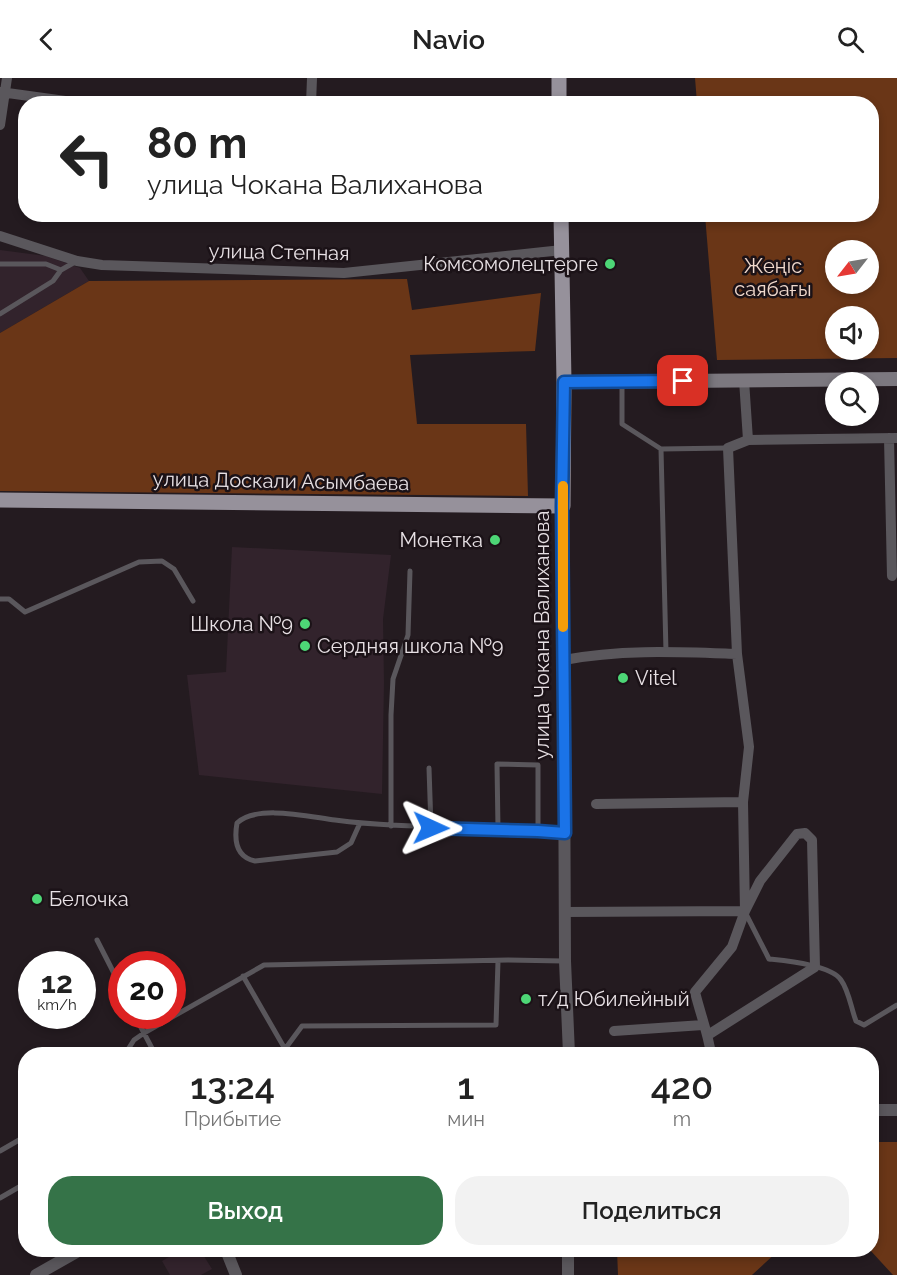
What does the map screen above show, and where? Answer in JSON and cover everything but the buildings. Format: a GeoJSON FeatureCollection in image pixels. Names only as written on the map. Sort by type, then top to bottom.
{"type":"FeatureCollection","features":[{"type":"Feature","properties":{"kind":"main road"},"geometry":{"type":"LineString","coordinates":[[559,78],[559,96]]}},
{"type":"Feature","properties":{"kind":"main road","name":"улица Чокана Валиханова"},"geometry":{"type":"LineString","coordinates":[[561,222],[564,382],[562,506]]}},
{"type":"Feature","properties":{"kind":"main road"},"geometry":{"type":"LineString","coordinates":[[564,382],[897,379]]}},
{"type":"Feature","properties":{"kind":"main road","name":"улица Доскали Асымбаева"},"geometry":{"type":"LineString","coordinates":[[0,500],[562,506]]}},
{"type":"Feature","properties":{"kind":"street"},"geometry":{"type":"LineString","coordinates":[[0,125],[2,93],[7,78]]}},
{"type":"Feature","properties":{"kind":"street"},"geometry":{"type":"LineString","coordinates":[[311,96],[312,78]]}},
{"type":"Feature","properties":{"kind":"street"},"geometry":{"type":"LineString","coordinates":[[2,93],[25,96]]}},
{"type":"Feature","properties":{"kind":"street","name":"улица Степная"},"geometry":{"type":"LineString","coordinates":[[0,236],[77,261],[102,266],[344,273],[562,250]]}},
{"type":"Feature","properties":{"kind":"street"},"geometry":{"type":"LineString","coordinates":[[744,381],[748,440]]}},
{"type":"Feature","properties":{"kind":"street"},"geometry":{"type":"LineString","coordinates":[[745,910],[743,802],[749,747],[736,654],[728,448],[748,440],[893,438],[892,576]]}},
{"type":"Feature","properties":{"kind":"street","name":"улица Чокана Валиханова"},"geometry":{"type":"LineString","coordinates":[[562,506],[565,961],[569,1047]]}},
{"type":"Feature","properties":{"kind":"street"},"geometry":{"type":"LineString","coordinates":[[564,660],[595,654],[666,652],[736,654]]}},
{"type":"Feature","properties":{"kind":"street"},"geometry":{"type":"LineString","coordinates":[[596,804],[743,802]]}},
{"type":"Feature","properties":{"kind":"street"},"geometry":{"type":"LineString","coordinates":[[614,1031],[706,1030],[815,967],[812,840],[804,834],[797,834],[760,881],[745,910],[732,947],[695,992],[706,1030],[710,1047]]}},
{"type":"Feature","properties":{"kind":"street"},"geometry":{"type":"LineString","coordinates":[[565,912],[745,910]]}},
{"type":"Feature","properties":{"kind":"street"},"geometry":{"type":"LineString","coordinates":[[879,1110],[897,1110]]}},
{"type":"Feature","properties":{"kind":"street"},"geometry":{"type":"LineString","coordinates":[[36,1275],[68,1257]]}},
{"type":"Feature","properties":{"kind":"street"},"geometry":{"type":"LineString","coordinates":[[229,1257],[237,1275]]}},
{"type":"Feature","properties":{"kind":"street"},"geometry":{"type":"LineString","coordinates":[[568,1257],[568,1275]]}},
{"type":"Feature","properties":{"kind":"lane"},"geometry":{"type":"LineString","coordinates":[[0,314],[53,281],[61,270],[77,261]]}},
{"type":"Feature","properties":{"kind":"lane"},"geometry":{"type":"LineString","coordinates":[[0,264],[46,264],[61,270]]}},
{"type":"Feature","properties":{"kind":"lane"},"geometry":{"type":"LineString","coordinates":[[621,381],[622,424],[660,449],[728,448]]}},
{"type":"Feature","properties":{"kind":"lane"},"geometry":{"type":"LineString","coordinates":[[660,449],[666,652]]}},
{"type":"Feature","properties":{"kind":"lane"},"geometry":{"type":"LineString","coordinates":[[0,599],[9,600],[25,612],[139,562],[162,561],[174,569],[193,601]]}},
{"type":"Feature","properties":{"kind":"lane"},"geometry":{"type":"LineString","coordinates":[[391,826],[393,679],[408,635],[410,571]]}},
{"type":"Feature","properties":{"kind":"lane"},"geometry":{"type":"LineString","coordinates":[[498,829],[496,764],[538,765],[538,831]]}},
{"type":"Feature","properties":{"kind":"lane"},"geometry":{"type":"LineString","coordinates":[[429,768],[431,828]]}},
{"type":"Feature","properties":{"kind":"lane"},"geometry":{"type":"LineString","coordinates":[[360,824],[351,843],[337,852],[255,861],[246,859],[239,852],[236,844],[237,823],[250,815],[289,815],[391,826],[565,833]]}},
{"type":"Feature","properties":{"kind":"lane"},"geometry":{"type":"LineString","coordinates":[[745,910],[749,922],[770,959],[815,967],[833,973],[841,980],[856,1020],[864,1025],[897,1005]]}},
{"type":"Feature","properties":{"kind":"lane"},"geometry":{"type":"LineString","coordinates":[[97,940],[108,961]]}},
{"type":"Feature","properties":{"kind":"lane"},"geometry":{"type":"LineString","coordinates":[[290,1047],[302,1026],[496,1025],[498,961]]}},
{"type":"Feature","properties":{"kind":"lane"},"geometry":{"type":"LineString","coordinates":[[130,1047],[134,1040],[144,1033],[264,965],[565,961]]}},
{"type":"Feature","properties":{"kind":"lane"},"geometry":{"type":"LineString","coordinates":[[243,976],[284,1047]]}},
{"type":"Feature","properties":{"kind":"lane"},"geometry":{"type":"LineString","coordinates":[[142,1029],[151,1047]]}},
{"type":"Feature","properties":{"kind":"lane"},"geometry":{"type":"LineString","coordinates":[[0,1151],[18,1141]]}},
{"type":"Feature","properties":{"kind":"lane"},"geometry":{"type":"LineString","coordinates":[[0,1198],[18,1188]]}},
{"type":"Feature","properties":{"kind":"shaded area"},"geometry":{"type":"Polygon","coordinates":[[[0,250],[46,256],[80,268],[89,281],[0,333],[0,250]]]}},
{"type":"Feature","properties":{"kind":"shaded area","name":"Сердняя школа №9"},"geometry":{"type":"Polygon","coordinates":[[[232,547],[391,555],[383,619],[382,794],[199,775],[187,675],[226,672],[232,547]]]}},
{"type":"Feature","properties":{"kind":"shaded area"},"geometry":{"type":"Polygon","coordinates":[[[169,1257],[204,1257],[212,1269],[201,1275],[170,1275],[162,1261],[169,1257]]]}},
{"type":"Feature","properties":{"kind":"green space","name":"Жеңіс саябағы"},"geometry":{"type":"Polygon","coordinates":[[[695,78],[897,78],[897,358],[879,358],[879,306],[825,306],[825,359],[717,360],[706,222],[879,222],[879,96],[696,96],[695,78]]]}},
{"type":"Feature","properties":{"kind":"green space"},"geometry":{"type":"Polygon","coordinates":[[[407,279],[412,310],[541,293],[535,351],[410,355],[417,424],[526,424],[528,496],[0,491],[0,333],[89,281],[407,279]]]}},
{"type":"Feature","properties":{"kind":"green space"},"geometry":{"type":"Polygon","coordinates":[[[879,1142],[897,1142],[897,1275],[893,1275],[876,1257],[879,1257],[879,1142]]]}},
{"type":"Feature","properties":{"kind":"green space"},"geometry":{"type":"Polygon","coordinates":[[[617,1257],[771,1257],[752,1275],[618,1275],[617,1257]]]}},
{"type":"Feature","properties":{"kind":"slow traffic"},"geometry":{"type":"LineString","coordinates":[[563,486],[563,627]]}},
{"type":"Feature","properties":{"kind":"place","name":"Комсомолецтерге"},"geometry":{"type":"Point","coordinates":[610,264]}},
{"type":"Feature","properties":{"kind":"place","name":"Монетка"},"geometry":{"type":"Point","coordinates":[495,540]}},
{"type":"Feature","properties":{"kind":"place","name":"Школа №9"},"geometry":{"type":"Point","coordinates":[305,624]}},
{"type":"Feature","properties":{"kind":"place","name":"Сердняя школа №9"},"geometry":{"type":"Point","coordinates":[305,646]}},
{"type":"Feature","properties":{"kind":"place","name":"Vitel"},"geometry":{"type":"Point","coordinates":[623,678]}},
{"type":"Feature","properties":{"kind":"place","name":"Белочка"},"geometry":{"type":"Point","coordinates":[37,899]}},
{"type":"Feature","properties":{"kind":"place","name":"т/д Юбилейный"},"geometry":{"type":"Point","coordinates":[526,999]}},
{"type":"Feature","properties":{"kind":"route"},"geometry":{"type":"LineString","coordinates":[[431,828],[565,833],[562,506],[564,382],[683,381]]}}]}
